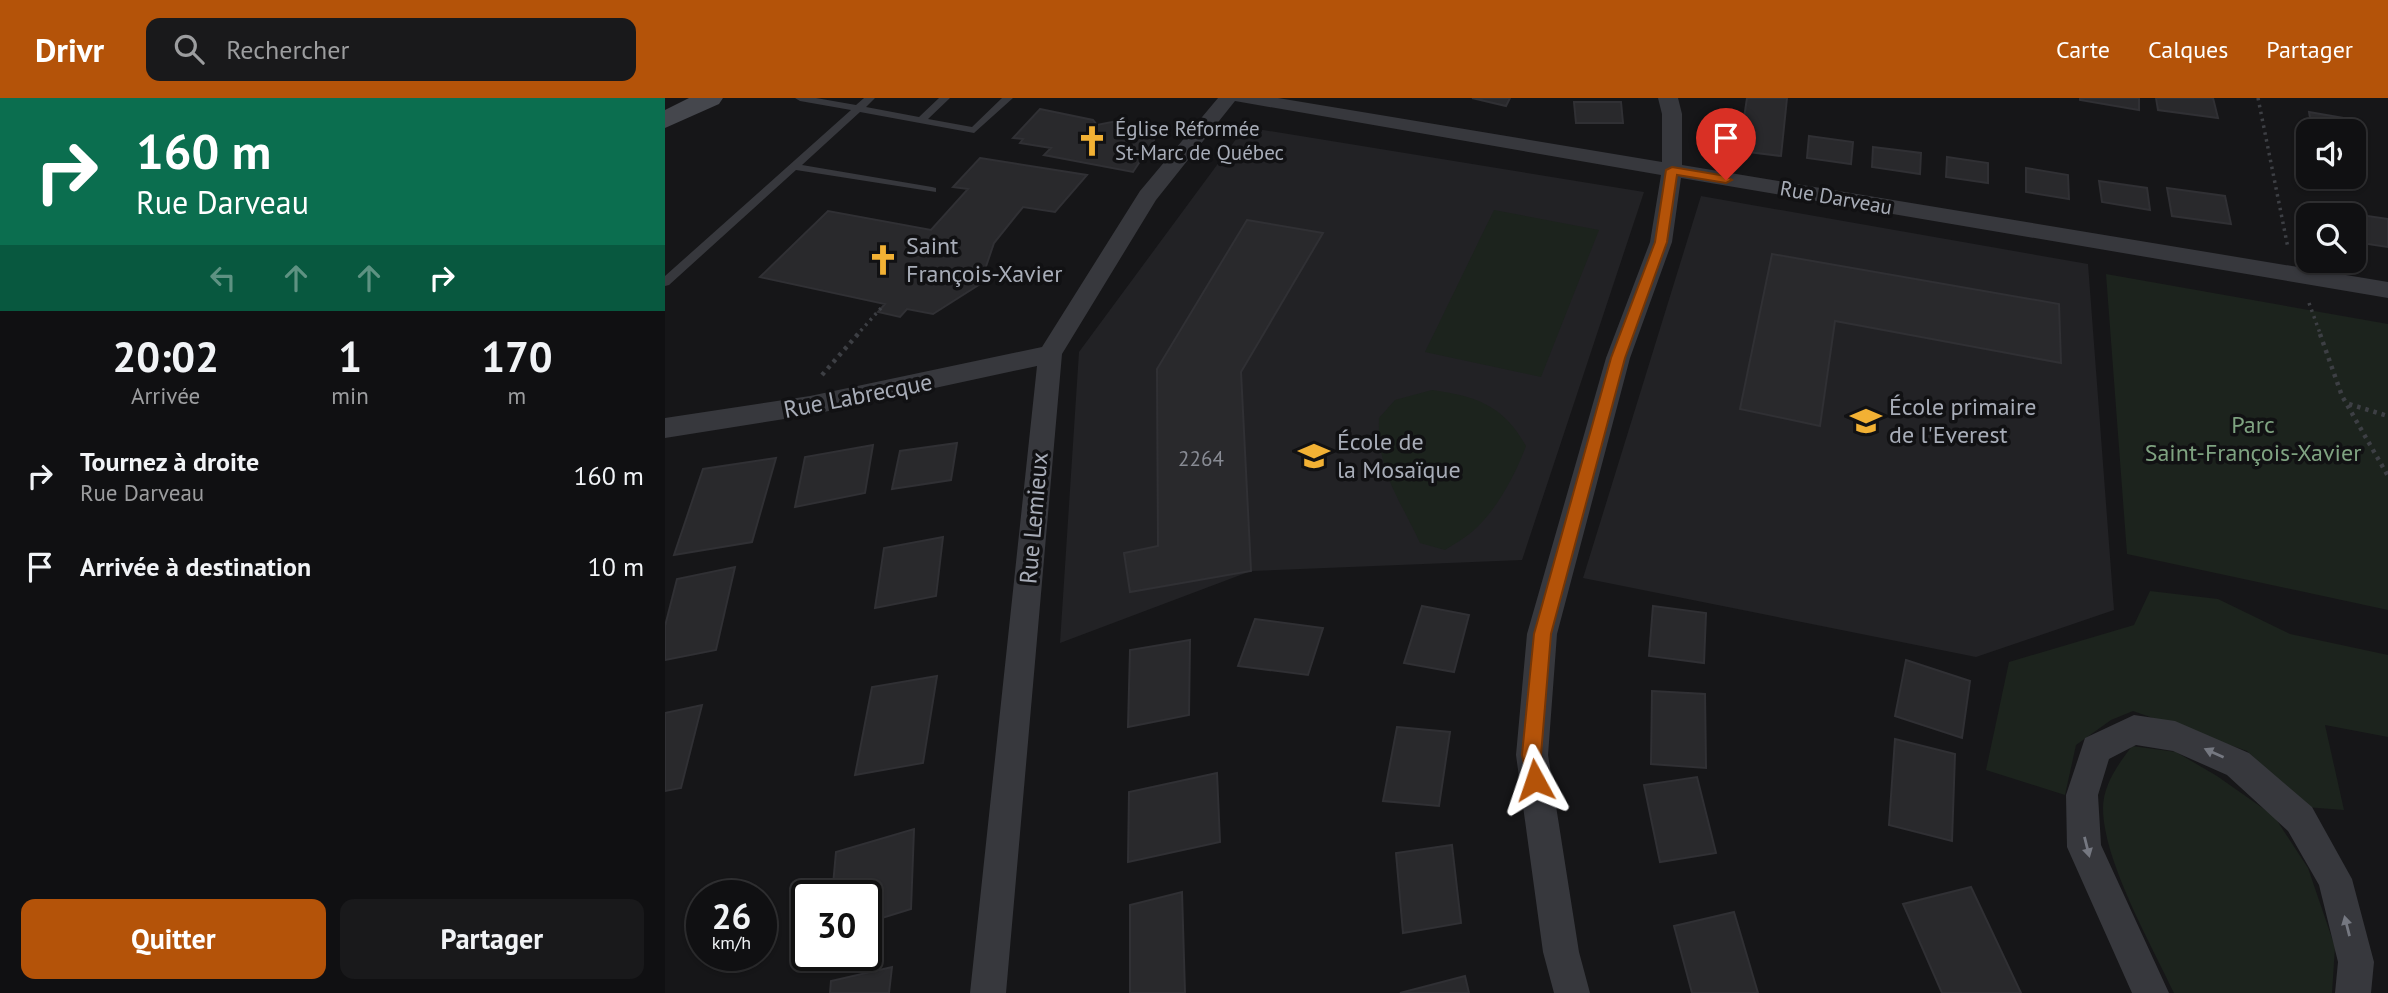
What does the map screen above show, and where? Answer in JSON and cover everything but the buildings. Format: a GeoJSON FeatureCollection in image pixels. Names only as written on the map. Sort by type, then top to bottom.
{"type":"FeatureCollection","features":[{"type":"Feature","properties":{"kind":"main road"},"geometry":{"type":"LineString","coordinates":[[665,120],[710,98]]}},
{"type":"Feature","properties":{"kind":"street","name":"Rue Lemieux"},"geometry":{"type":"LineString","coordinates":[[988,993],[1050,354],[1148,197],[1228,98]]}},
{"type":"Feature","properties":{"kind":"street","name":"Rue Darveau"},"geometry":{"type":"LineString","coordinates":[[1243,98],[2388,290]]}},
{"type":"Feature","properties":{"kind":"street"},"geometry":{"type":"LineString","coordinates":[[1572,993],[1561,951],[1532,755],[1542,634],[1618,358],[1661,242],[1672,170],[1672,114],[1668,98]]}},
{"type":"Feature","properties":{"kind":"street","name":"Rue Labrecque"},"geometry":{"type":"LineString","coordinates":[[665,428],[888,392],[1050,354]]}},
{"type":"Feature","properties":{"kind":"street"},"geometry":{"type":"LineString","coordinates":[[2151,993],[2084,847],[2082,795],[2096,749],[2134,730],[2175,736],[2238,764],[2299,819],[2335,879],[2356,962],[2353,993]]}},
{"type":"Feature","properties":{"kind":"lane"},"geometry":{"type":"LineString","coordinates":[[800,98],[974,130],[1009,98]]}},
{"type":"Feature","properties":{"kind":"lane"},"geometry":{"type":"LineString","coordinates":[[665,282],[870,98]]}},
{"type":"Feature","properties":{"kind":"lane"},"geometry":{"type":"LineString","coordinates":[[920,121],[945,98]]}},
{"type":"Feature","properties":{"kind":"lane"},"geometry":{"type":"LineString","coordinates":[[795,167],[932,190]]}},
{"type":"Feature","properties":{"kind":"path"},"geometry":{"type":"LineString","coordinates":[[2258,98],[2297,275],[2347,404],[2388,476]]}},
{"type":"Feature","properties":{"kind":"path"},"geometry":{"type":"LineString","coordinates":[[792,409],[882,307]]}},
{"type":"Feature","properties":{"kind":"path"},"geometry":{"type":"LineString","coordinates":[[2347,404],[2388,416]]}},
{"type":"Feature","properties":{"kind":"shaded area","name":"École de la Mosaïque"},"geometry":{"type":"Polygon","coordinates":[[[1245,127],[1644,192],[1522,560],[1251,571],[1060,643],[1079,352],[1245,127]]]}},
{"type":"Feature","properties":{"kind":"shaded area","name":"École primaire de l'Everest"},"geometry":{"type":"Polygon","coordinates":[[[1701,196],[2088,264],[2114,610],[1976,657],[1583,578],[1701,196]]]}},
{"type":"Feature","properties":{"kind":"green space"},"geometry":{"type":"Polygon","coordinates":[[[1494,210],[1599,230],[1541,377],[1425,352],[1494,210]]]}},
{"type":"Feature","properties":{"kind":"green space","name":"Parc Saint-François-Xavier"},"geometry":{"type":"Polygon","coordinates":[[[2106,274],[2388,324],[2388,610],[2127,554],[2106,274]]]}},
{"type":"Feature","properties":{"kind":"green space"},"geometry":{"type":"Polygon","coordinates":[[[1432,390],[1462,396],[1487,405],[1508,421],[1526,446],[1511,480],[1490,513],[1473,531],[1445,550],[1420,543],[1391,484],[1379,437],[1379,418],[1395,400],[1432,390]]]}},
{"type":"Feature","properties":{"kind":"green space"},"geometry":{"type":"Polygon","coordinates":[[[2150,591],[2218,599],[2290,634],[2388,655],[2388,737],[2325,725],[2344,810],[2305,807],[2247,751],[2133,711],[2111,720],[2076,745],[2065,795],[1986,770],[2009,662],[2134,625],[2150,591]]]}},
{"type":"Feature","properties":{"kind":"green space"},"geometry":{"type":"Polygon","coordinates":[[[2132,746],[2176,752],[2217,776],[2274,816],[2308,868],[2335,947],[2332,993],[2174,993],[2119,876],[2105,829],[2103,808],[2106,791],[2117,767],[2132,746]]]}},
{"type":"Feature","properties":{"kind":"place","name":"Église Réformée St-Marc de Québec"},"geometry":{"type":"Point","coordinates":[1092,141]}},
{"type":"Feature","properties":{"kind":"place","name":"Saint François-Xavier"},"geometry":{"type":"Point","coordinates":[883,260]}},
{"type":"Feature","properties":{"kind":"place","name":"École primaire de l'Everest"},"geometry":{"type":"Point","coordinates":[1866,421]}},
{"type":"Feature","properties":{"kind":"place","name":"École de la Mosaïque"},"geometry":{"type":"Point","coordinates":[1314,456]}},
{"type":"Feature","properties":{"kind":"route"},"geometry":{"type":"LineString","coordinates":[[1535,780],[1532,755],[1542,634],[1618,358],[1661,242],[1672,170],[1726,180]]}}]}
